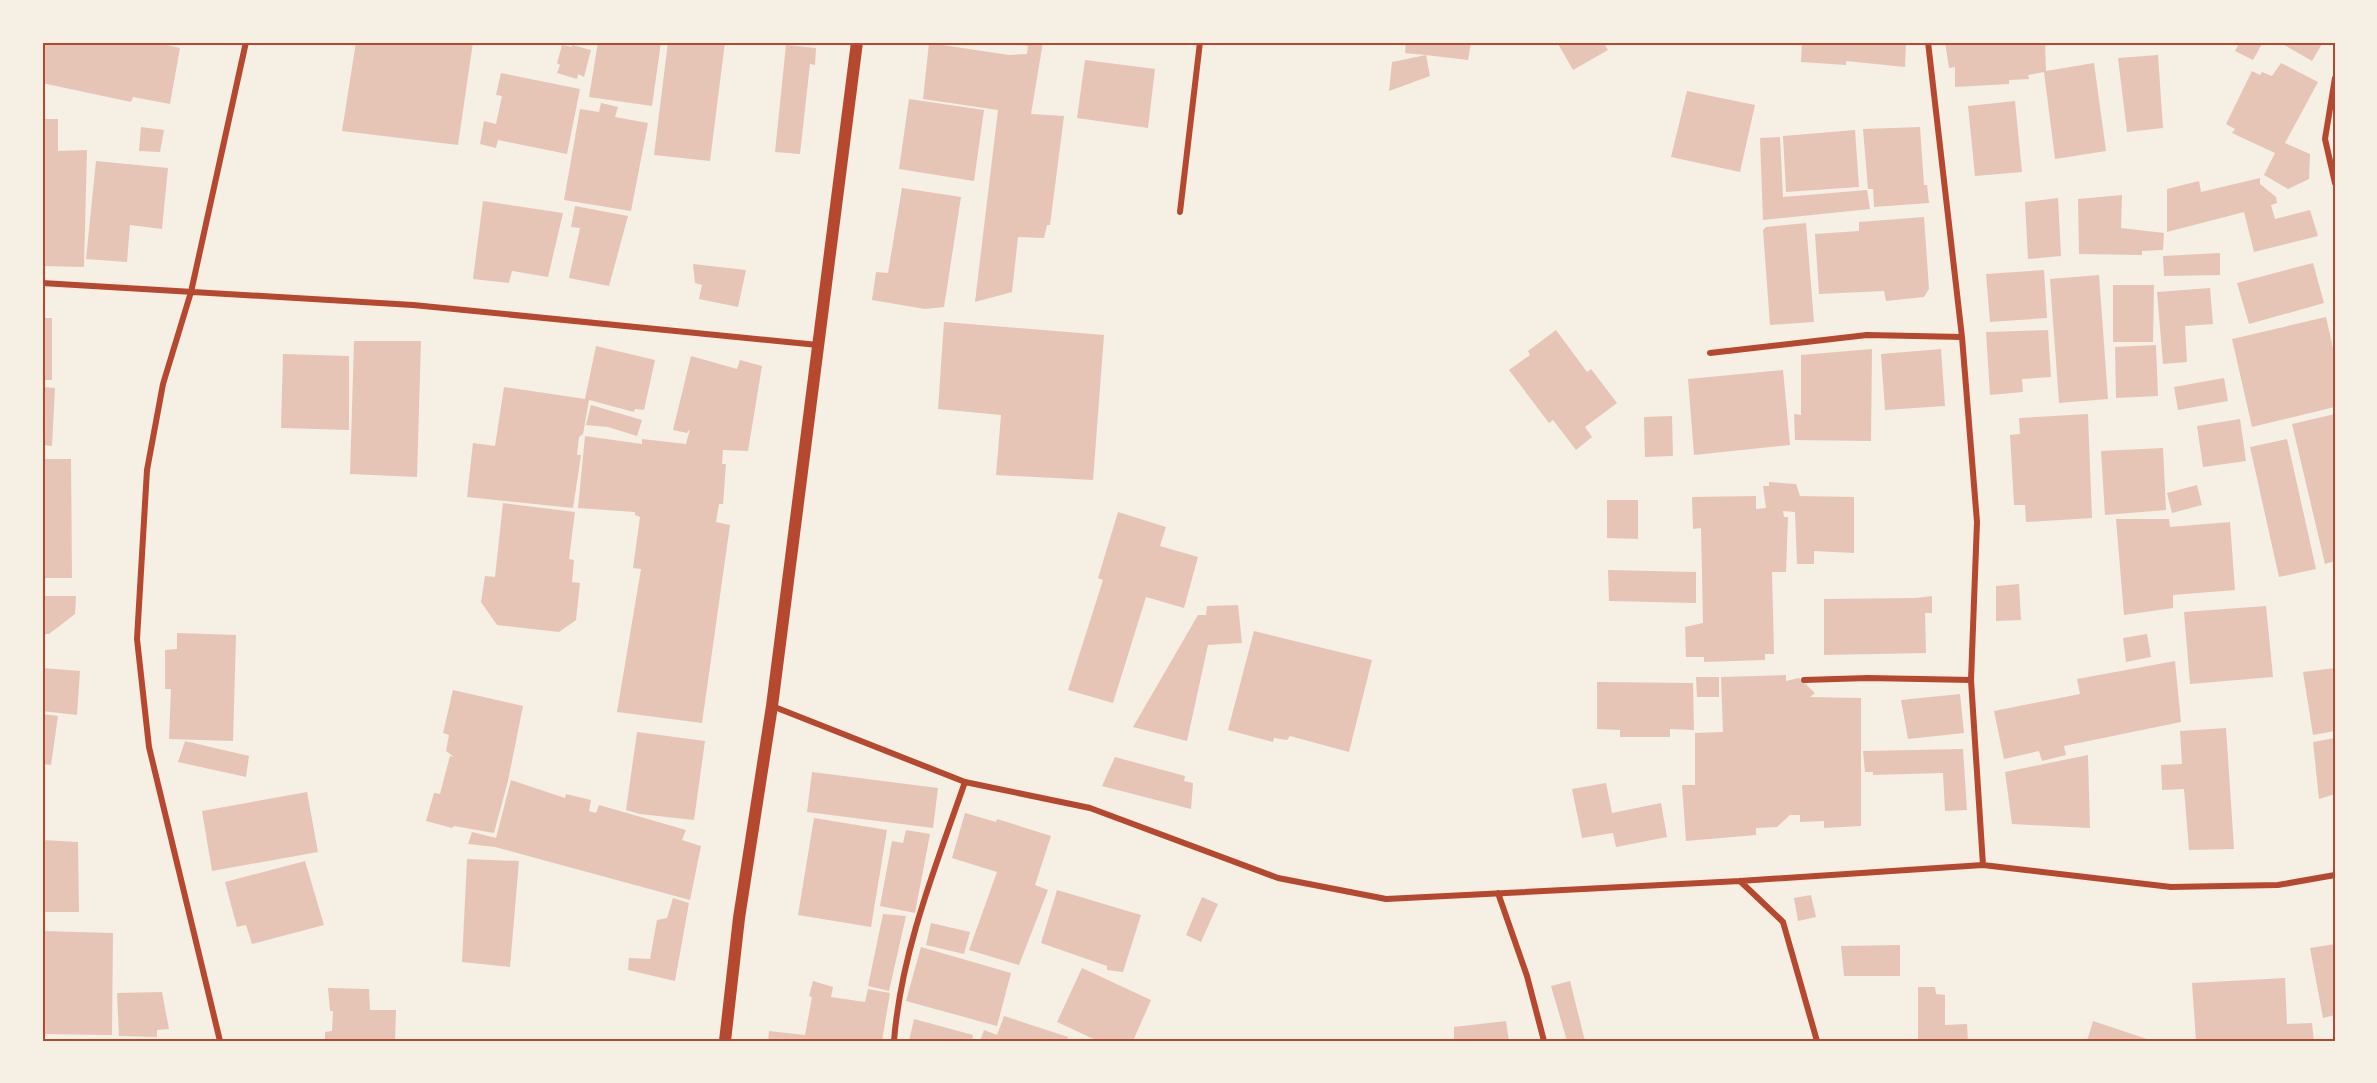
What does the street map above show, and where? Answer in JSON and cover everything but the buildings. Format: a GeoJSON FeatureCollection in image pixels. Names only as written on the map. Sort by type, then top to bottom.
{"type":"FeatureCollection","features":[{"type":"Feature","properties":{"kind":"main road"},"geometry":{"type":"LineString","coordinates":[[725,1041],[739,918],[772,706],[857,42]]}},
{"type":"Feature","properties":{"kind":"street"},"geometry":{"type":"LineString","coordinates":[[220,1041],[149,747],[137,639],[147,470],[163,384],[190,292],[214,194],[246,42]]}},
{"type":"Feature","properties":{"kind":"street"},"geometry":{"type":"LineString","coordinates":[[1180,212],[1200,42]]}},
{"type":"Feature","properties":{"kind":"street"},"geometry":{"type":"LineString","coordinates":[[1928,42],[1962,337],[1977,522],[1971,680],[1983,865]]}},
{"type":"Feature","properties":{"kind":"street"},"geometry":{"type":"LineString","coordinates":[[2335,78],[2325,140],[2335,183]]}},
{"type":"Feature","properties":{"kind":"street"},"geometry":{"type":"LineString","coordinates":[[42,283],[413,305],[819,345]]}},
{"type":"Feature","properties":{"kind":"street"},"geometry":{"type":"LineString","coordinates":[[1710,352],[1867,335],[1962,337]]}},
{"type":"Feature","properties":{"kind":"street"},"geometry":{"type":"LineString","coordinates":[[1804,680],[1868,678],[1971,680]]}},
{"type":"Feature","properties":{"kind":"street"},"geometry":{"type":"LineString","coordinates":[[772,706],[965,782],[1090,808],[1278,878],[1386,899],[1740,881],[1983,865],[2171,887],[2278,885],[2335,875]]}},
{"type":"Feature","properties":{"kind":"street"},"geometry":{"type":"LineString","coordinates":[[894,1041],[910,951],[965,782]]}},
{"type":"Feature","properties":{"kind":"street"},"geometry":{"type":"LineString","coordinates":[[1740,881],[1783,922],[1816,1041]]}},
{"type":"Feature","properties":{"kind":"street"},"geometry":{"type":"LineString","coordinates":[[1498,893],[1527,976],[1544,1041]]}}]}
